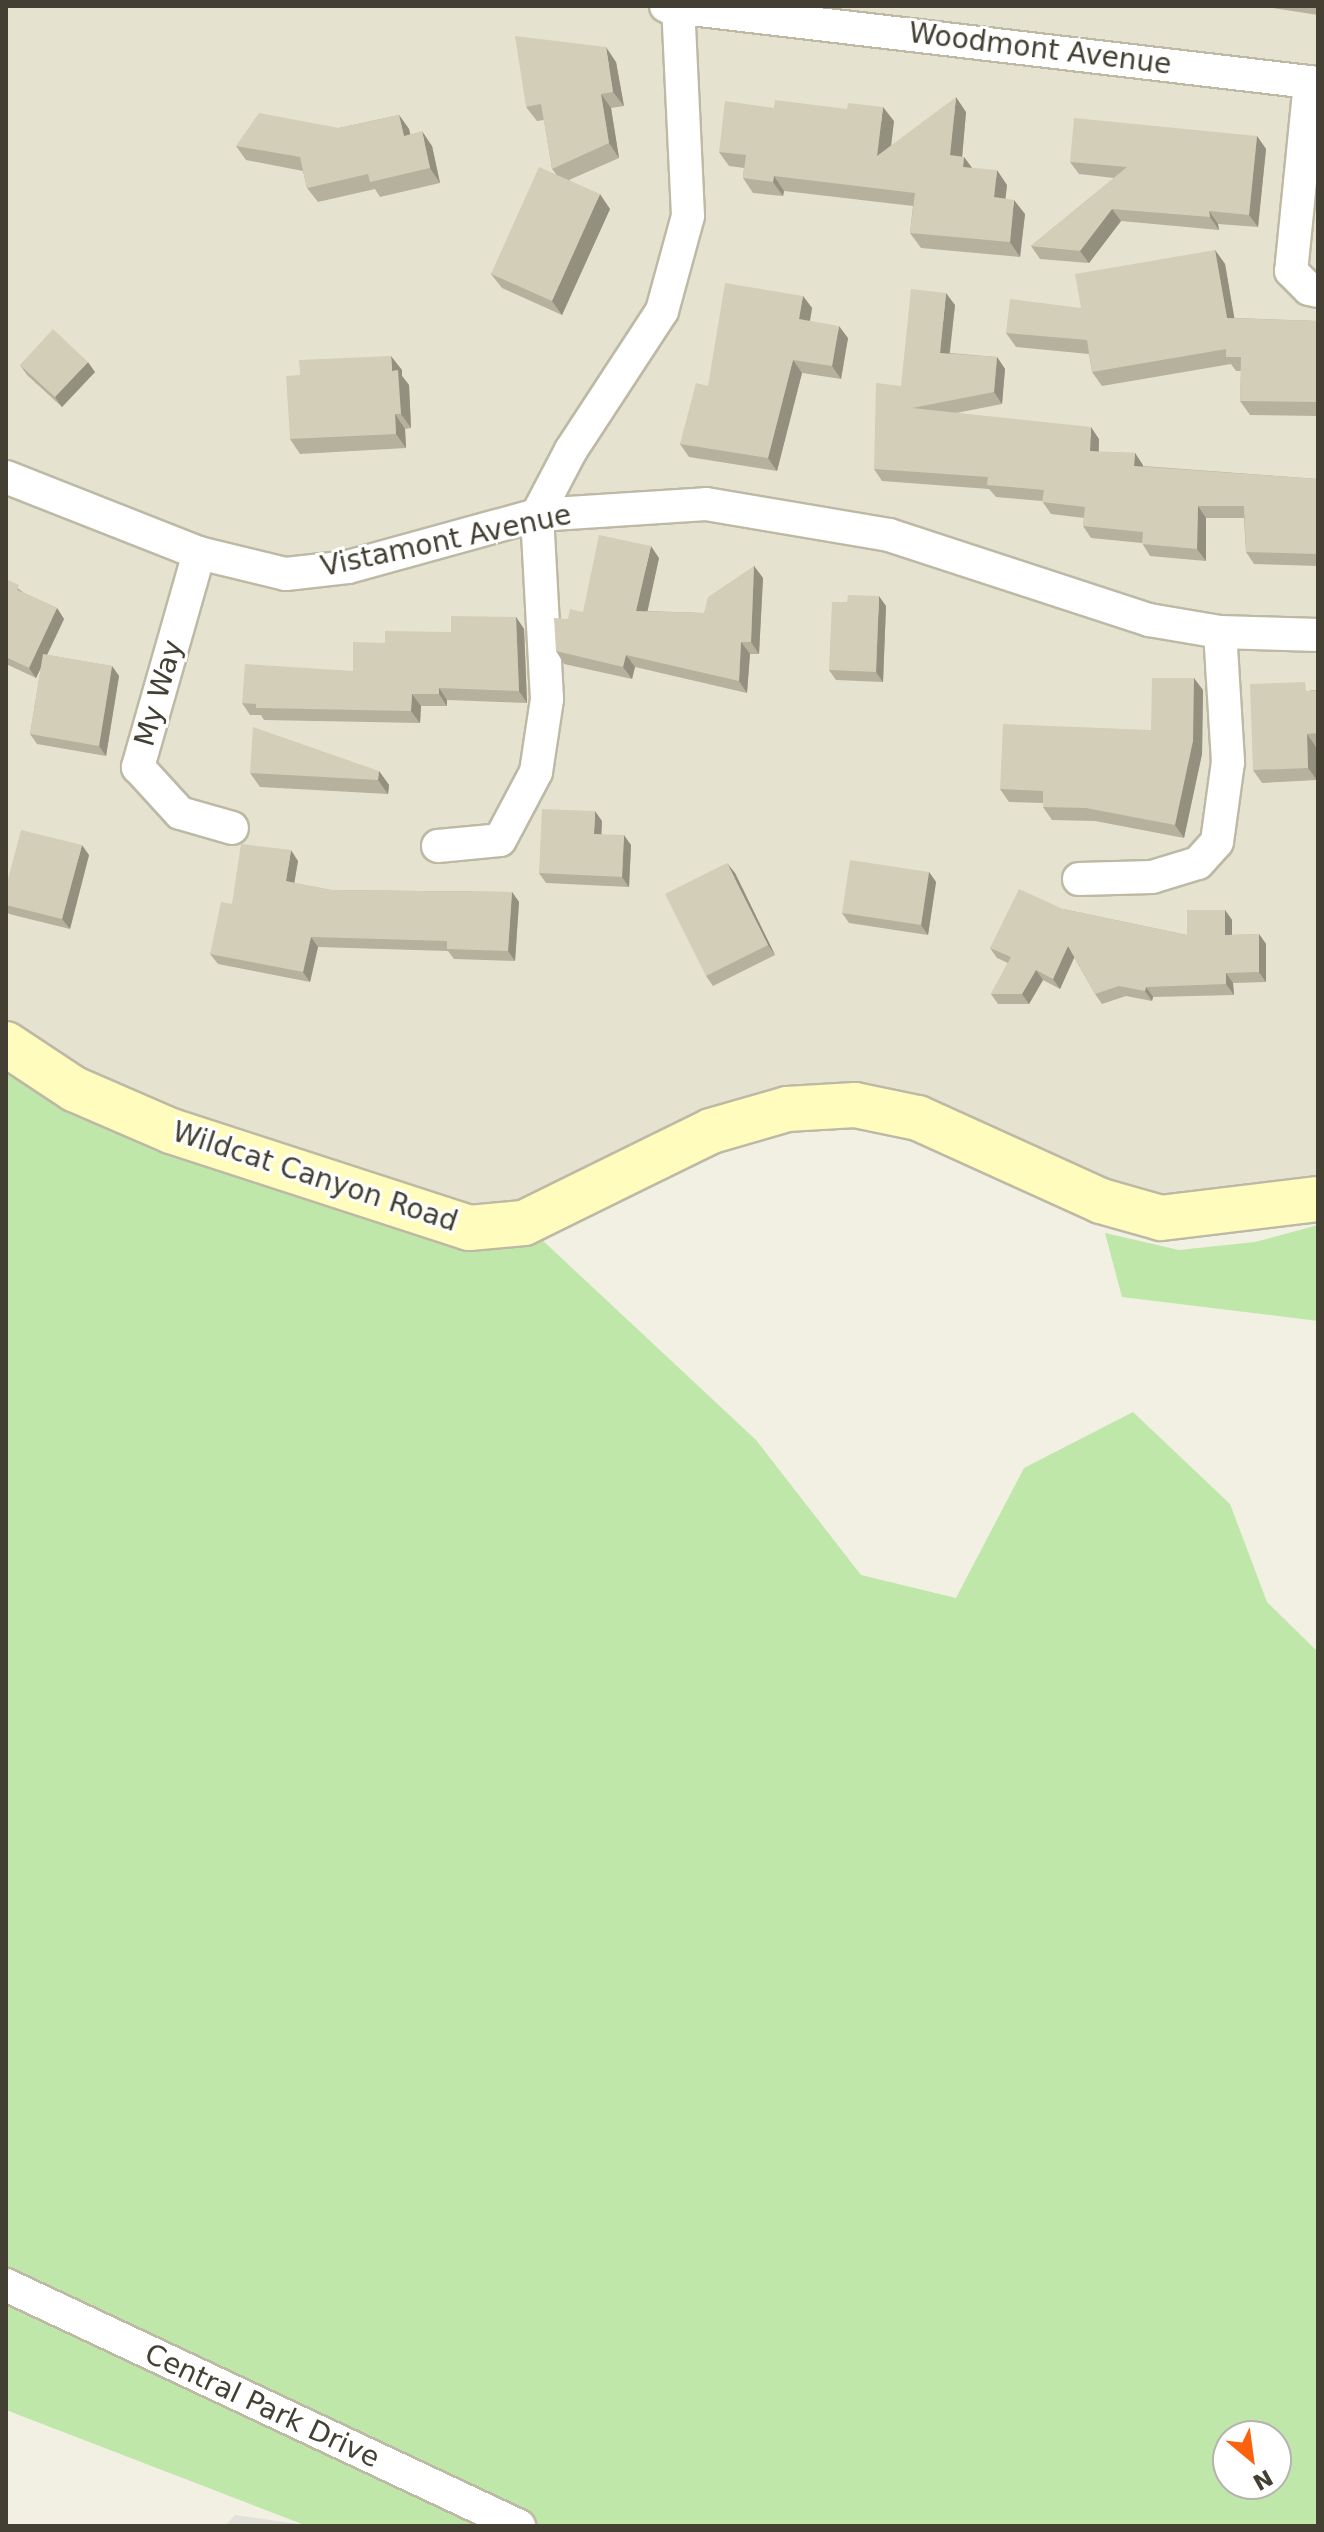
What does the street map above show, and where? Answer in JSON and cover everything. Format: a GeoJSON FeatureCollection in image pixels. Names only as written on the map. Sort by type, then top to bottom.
{"type":"FeatureCollection","features":[{"type":"Feature","properties":{"kind":"street","name":"Woodmont Avenue"},"geometry":{"type":"LineString","coordinates":[[675,7],[1314,82]]}},
{"type":"Feature","properties":{"kind":"street"},"geometry":{"type":"LineString","coordinates":[[438,846],[500,840],[536,772],[547,699],[537,515],[571,450],[662,311],[688,216],[675,7]]}},
{"type":"Feature","properties":{"kind":"street"},"geometry":{"type":"LineString","coordinates":[[1314,82],[1291,271],[1309,289],[1318,291]]}},
{"type":"Feature","properties":{"kind":"street","name":"Vistamont Avenue"},"geometry":{"type":"LineString","coordinates":[[6,477],[199,553],[286,574],[348,567],[537,515],[706,504],[806,518],[889,535],[1149,620],[1220,632],[1318,635]]}},
{"type":"Feature","properties":{"kind":"street","name":"My Way"},"geometry":{"type":"LineString","coordinates":[[199,553],[138,767],[180,813],[232,828]]}},
{"type":"Feature","properties":{"kind":"street"},"geometry":{"type":"LineString","coordinates":[[1079,879],[1152,877],[1198,863],[1217,842],[1228,762],[1220,632]]}},
{"type":"Feature","properties":{"kind":"street","name":"Wildcat Canyon Road"},"geometry":{"type":"LineString","coordinates":[[6,1044],[74,1089],[171,1131],[469,1228],[524,1223],[711,1131],[787,1109],[855,1105],[918,1118],[1101,1201],[1161,1218],[1318,1199]]}},
{"type":"Feature","properties":{"kind":"street","name":"Central Park Drive"},"geometry":{"type":"LineString","coordinates":[[6,2285],[519,2526]]}},
{"type":"Feature","properties":{"kind":"shaded area"},"geometry":{"type":"Polygon","coordinates":[[[6,6],[1318,6],[1318,1178],[1161,1218],[868,1097],[572,1202],[403,1210],[6,1040],[6,6]]]}},
{"type":"Feature","properties":{"kind":"shaded area"},"geometry":{"type":"Polygon","coordinates":[[[235,2515],[312,2526],[225,2526],[235,2515]]]}},
{"type":"Feature","properties":{"kind":"green space"},"geometry":{"type":"Polygon","coordinates":[[[6,1044],[74,1089],[524,1223],[756,1440],[861,1575],[956,1598],[1024,1468],[1133,1412],[1230,1504],[1267,1602],[1318,1652],[1318,2526],[307,2526],[6,2410],[6,1044]]]}},
{"type":"Feature","properties":{"kind":"green space"},"geometry":{"type":"Polygon","coordinates":[[[1318,1225],[1318,1321],[1122,1297],[1105,1233],[1179,1250],[1255,1242],[1318,1225]]]}},
{"type":"Feature","properties":{"kind":"building"},"geometry":{"type":"Polygon","coordinates":[[[515,36],[606,47],[613,92],[601,94],[609,143],[552,169],[541,104],[526,107],[515,36]]]}},
{"type":"Feature","properties":{"kind":"building"},"geometry":{"type":"Polygon","coordinates":[[[956,97],[950,155],[964,157],[963,167],[997,170],[994,197],[1014,200],[1010,242],[910,233],[915,193],[774,176],[773,182],[743,178],[746,155],[719,152],[725,101],[774,108],[775,100],[847,109],[848,103],[883,107],[877,156],[956,97]]]}},
{"type":"Feature","properties":{"kind":"building"},"geometry":{"type":"Polygon","coordinates":[[[259,113],[339,128],[399,115],[404,136],[422,131],[430,168],[370,182],[368,174],[307,188],[300,157],[236,146],[259,113]]]}},
{"type":"Feature","properties":{"kind":"building"},"geometry":{"type":"Polygon","coordinates":[[[1074,118],[1257,136],[1249,215],[1209,211],[1210,217],[1112,209],[1080,251],[1031,246],[1127,167],[1070,162],[1074,118]]]}},
{"type":"Feature","properties":{"kind":"building"},"geometry":{"type":"Polygon","coordinates":[[[539,167],[600,194],[552,301],[491,274],[539,167]]]}},
{"type":"Feature","properties":{"kind":"building"},"geometry":{"type":"Polygon","coordinates":[[[1215,250],[1227,318],[1318,321],[1318,402],[1240,401],[1241,357],[1226,357],[1226,349],[1092,372],[1087,340],[1006,333],[1010,299],[1081,308],[1075,274],[1215,250]]]}},
{"type":"Feature","properties":{"kind":"building"},"geometry":{"type":"Polygon","coordinates":[[[725,283],[803,296],[799,319],[839,326],[832,366],[793,360],[768,458],[680,444],[696,383],[708,386],[725,283]]]}},
{"type":"Feature","properties":{"kind":"building"},"geometry":{"type":"Polygon","coordinates":[[[911,289],[946,293],[940,353],[997,357],[994,392],[912,408],[1091,427],[1090,451],[1135,453],[1134,466],[1318,479],[1318,554],[1246,552],[1244,506],[1198,506],[1197,549],[1142,544],[1143,532],[1083,526],[1085,507],[1042,502],[1044,490],[987,485],[988,477],[874,469],[876,383],[901,386],[911,289]]]}},
{"type":"Feature","properties":{"kind":"building"},"geometry":{"type":"Polygon","coordinates":[[[53,329],[88,362],[55,397],[20,365],[53,329]]]}},
{"type":"Feature","properties":{"kind":"building"},"geometry":{"type":"Polygon","coordinates":[[[391,356],[392,371],[398,370],[401,414],[395,414],[396,434],[290,439],[286,376],[300,375],[299,360],[391,356]]]}},
{"type":"Feature","properties":{"kind":"building"},"geometry":{"type":"Polygon","coordinates":[[[599,535],[651,546],[636,611],[704,613],[708,597],[754,566],[751,642],[741,642],[739,681],[626,655],[623,667],[556,651],[554,618],[568,619],[570,609],[583,612],[599,535]]]}},
{"type":"Feature","properties":{"kind":"building"},"geometry":{"type":"Polygon","coordinates":[[[6,579],[19,585],[17,590],[57,608],[29,668],[6,657],[6,579]]]}},
{"type":"Feature","properties":{"kind":"building"},"geometry":{"type":"Polygon","coordinates":[[[848,595],[879,596],[876,672],[829,670],[832,602],[847,602],[848,595]]]}},
{"type":"Feature","properties":{"kind":"building"},"geometry":{"type":"Polygon","coordinates":[[[451,616],[516,617],[519,691],[439,688],[439,694],[412,694],[411,711],[256,708],[256,704],[242,703],[245,664],[353,671],[353,642],[385,643],[385,631],[451,632],[451,616]]]}},
{"type":"Feature","properties":{"kind":"building"},"geometry":{"type":"Polygon","coordinates":[[[43,654],[112,666],[99,746],[30,734],[43,654]]]}},
{"type":"Feature","properties":{"kind":"building"},"geometry":{"type":"Polygon","coordinates":[[[1152,678],[1194,678],[1193,741],[1175,825],[1086,808],[1043,807],[1043,791],[1000,789],[1003,724],[1151,730],[1152,678]]]}},
{"type":"Feature","properties":{"kind":"building"},"geometry":{"type":"Polygon","coordinates":[[[1305,682],[1306,691],[1318,690],[1318,733],[1307,734],[1308,768],[1253,770],[1250,684],[1305,682]]]}},
{"type":"Feature","properties":{"kind":"building"},"geometry":{"type":"Polygon","coordinates":[[[253,727],[379,771],[378,780],[250,773],[253,727]]]}},
{"type":"Feature","properties":{"kind":"building"},"geometry":{"type":"Polygon","coordinates":[[[542,809],[595,811],[594,834],[624,835],[622,877],[539,873],[542,809]]]}},
{"type":"Feature","properties":{"kind":"building"},"geometry":{"type":"Polygon","coordinates":[[[21,830],[82,845],[62,919],[6,905],[6,887],[21,830]]]}},
{"type":"Feature","properties":{"kind":"building"},"geometry":{"type":"Polygon","coordinates":[[[241,844],[291,850],[286,881],[331,890],[512,892],[508,951],[447,949],[447,941],[311,937],[303,972],[210,954],[221,902],[232,904],[241,844]]]}},
{"type":"Feature","properties":{"kind":"building"},"geometry":{"type":"Polygon","coordinates":[[[850,860],[929,872],[921,925],[842,913],[850,860]]]}},
{"type":"Feature","properties":{"kind":"building"},"geometry":{"type":"Polygon","coordinates":[[[727,863],[768,945],[706,976],[665,894],[727,863]]]}},
{"type":"Feature","properties":{"kind":"building"},"geometry":{"type":"Polygon","coordinates":[[[1019,889],[1063,909],[1187,935],[1187,910],[1225,910],[1225,935],[1259,934],[1259,972],[1226,973],[1226,984],[1146,987],[1145,991],[1119,986],[1095,994],[1068,946],[1053,979],[1036,970],[1022,994],[991,994],[1011,957],[990,948],[1019,889]]]}}]}
